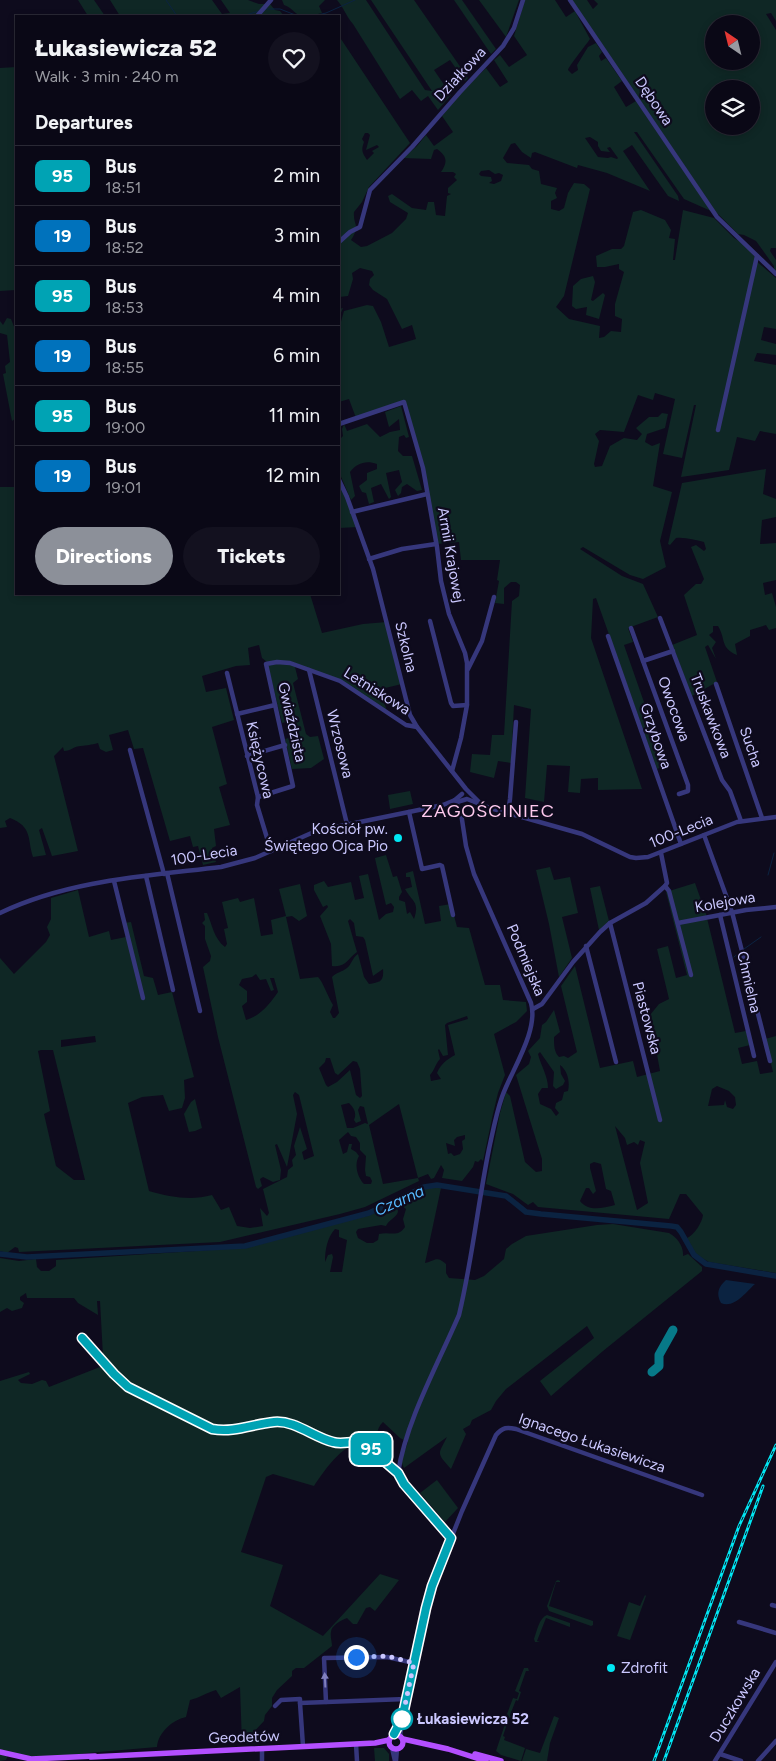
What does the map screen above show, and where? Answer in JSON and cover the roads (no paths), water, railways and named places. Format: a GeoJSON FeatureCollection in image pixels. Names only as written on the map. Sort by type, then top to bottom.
{"type":"FeatureCollection","features":[{"type":"Feature","properties":{"kind":"main road"},"geometry":{"type":"LineString","coordinates":[[400,1738],[448,1749],[486,1761]]}},
{"type":"Feature","properties":{"kind":"main road"},"geometry":{"type":"LineString","coordinates":[[392,1746],[400,1738]]}},
{"type":"Feature","properties":{"kind":"main road"},"geometry":{"type":"LineString","coordinates":[[392,1746],[400,1738]]}},
{"type":"Feature","properties":{"kind":"main road","name":"Geodetów"},"geometry":{"type":"LineString","coordinates":[[0,1752],[31,1759],[115,1758],[303,1746],[375,1743],[392,1746]]}},
{"type":"Feature","properties":{"kind":"main road"},"geometry":{"type":"LineString","coordinates":[[448,1749],[461,1750],[501,1761]]}},
{"type":"Feature","properties":{"kind":"street"},"geometry":{"type":"LineString","coordinates":[[259,14],[271,0]]}},
{"type":"Feature","properties":{"kind":"street","name":"Działkowa"},"geometry":{"type":"LineString","coordinates":[[340,241],[350,232],[360,227],[370,190],[503,46],[514,28],[523,0]]}},
{"type":"Feature","properties":{"kind":"street","name":"Dębowa"},"geometry":{"type":"LineString","coordinates":[[570,0],[717,217],[776,274]]}},
{"type":"Feature","properties":{"kind":"street"},"geometry":{"type":"LineString","coordinates":[[718,430],[757,256]]}},
{"type":"Feature","properties":{"kind":"street","name":"Armii Krajowej"},"geometry":{"type":"LineString","coordinates":[[340,424],[404,402],[423,468],[441,580],[449,614],[465,654],[468,670],[467,706],[454,773]]}},
{"type":"Feature","properties":{"kind":"street","name":"Szkolna"},"geometry":{"type":"LineString","coordinates":[[340,482],[380,594],[410,715],[417,728],[454,773],[466,795]]}},
{"type":"Feature","properties":{"kind":"street"},"geometry":{"type":"LineString","coordinates":[[352,512],[427,494]]}},
{"type":"Feature","properties":{"kind":"street"},"geometry":{"type":"LineString","coordinates":[[369,559],[402,549],[436,544]]}},
{"type":"Feature","properties":{"kind":"street"},"geometry":{"type":"LineString","coordinates":[[468,670],[482,641],[494,597]]}},
{"type":"Feature","properties":{"kind":"street","name":"Truskawkowa"},"geometry":{"type":"LineString","coordinates":[[660,618],[722,780],[730,791],[741,821]]}},
{"type":"Feature","properties":{"kind":"street"},"geometry":{"type":"LineString","coordinates":[[430,621],[451,703],[453,706],[467,706]]}},
{"type":"Feature","properties":{"kind":"street","name":"Owocowa"},"geometry":{"type":"LineString","coordinates":[[631,628],[688,785],[688,791],[679,794]]}},
{"type":"Feature","properties":{"kind":"street","name":"Grzybowa"},"geometry":{"type":"LineString","coordinates":[[608,636],[681,844]]}},
{"type":"Feature","properties":{"kind":"street"},"geometry":{"type":"LineString","coordinates":[[643,661],[672,651]]}},
{"type":"Feature","properties":{"kind":"street","name":"Letniskowa"},"geometry":{"type":"LineString","coordinates":[[266,664],[277,662],[290,663],[340,681],[406,725],[417,728]]}},
{"type":"Feature","properties":{"kind":"street","name":"Gwiaździsta"},"geometry":{"type":"LineString","coordinates":[[258,797],[293,786],[266,664]]}},
{"type":"Feature","properties":{"kind":"street","name":"Wrzosowa"},"geometry":{"type":"LineString","coordinates":[[310,670],[347,824]]}},
{"type":"Feature","properties":{"kind":"street","name":"Księżycowa"},"geometry":{"type":"LineString","coordinates":[[227,673],[258,797],[257,806],[271,851]]}},
{"type":"Feature","properties":{"kind":"street","name":"Sucha"},"geometry":{"type":"LineString","coordinates":[[716,684],[762,818]]}},
{"type":"Feature","properties":{"kind":"street"},"geometry":{"type":"LineString","coordinates":[[237,714],[275,705]]}},
{"type":"Feature","properties":{"kind":"street"},"geometry":{"type":"LineString","coordinates":[[508,813],[516,722]]}},
{"type":"Feature","properties":{"kind":"street"},"geometry":{"type":"LineString","coordinates":[[247,756],[284,745]]}},
{"type":"Feature","properties":{"kind":"street"},"geometry":{"type":"LineString","coordinates":[[130,750],[166,873],[200,1011]]}},
{"type":"Feature","properties":{"kind":"street","name":"100-Lecia"},"geometry":{"type":"LineString","coordinates":[[0,913],[46,896],[86,885],[221,867],[271,851],[309,833],[443,805],[456,801],[466,795],[483,806],[582,834],[636,858],[648,858],[741,821],[776,817]]}},
{"type":"Feature","properties":{"kind":"street","name":"Podmiejska"},"geometry":{"type":"LineString","coordinates":[[398,1473],[400,1459],[410,1426],[459,1315],[464,1295],[481,1188],[497,1112],[502,1095],[530,1032],[533,1009],[472,867],[461,813],[456,801]]}},
{"type":"Feature","properties":{"kind":"street"},"geometry":{"type":"LineString","coordinates":[[409,812],[422,869],[442,866],[453,915]]}},
{"type":"Feature","properties":{"kind":"street"},"geometry":{"type":"LineString","coordinates":[[704,835],[732,912],[770,1061]]}},
{"type":"Feature","properties":{"kind":"street"},"geometry":{"type":"LineString","coordinates":[[533,1009],[542,1004],[586,946],[610,923],[646,903],[665,886],[667,883],[661,853]]}},
{"type":"Feature","properties":{"kind":"street"},"geometry":{"type":"LineString","coordinates":[[146,876],[173,990]]}},
{"type":"Feature","properties":{"kind":"street"},"geometry":{"type":"LineString","coordinates":[[114,881],[143,998]]}},
{"type":"Feature","properties":{"kind":"street"},"geometry":{"type":"LineString","coordinates":[[665,886],[669,891],[691,975]]}},
{"type":"Feature","properties":{"kind":"street","name":"Kolejowa"},"geometry":{"type":"LineString","coordinates":[[678,923],[732,912],[776,907]]}},
{"type":"Feature","properties":{"kind":"street","name":"Chmielna"},"geometry":{"type":"LineString","coordinates":[[720,915],[754,1056]]}},
{"type":"Feature","properties":{"kind":"street","name":"Piastowska"},"geometry":{"type":"LineString","coordinates":[[610,923],[660,1120]]}},
{"type":"Feature","properties":{"kind":"street"},"geometry":{"type":"LineString","coordinates":[[586,946],[616,1062]]}},
{"type":"Feature","properties":{"kind":"street"},"geometry":{"type":"LineString","coordinates":[[82,1338],[128,1387],[212,1429],[226,1431],[274,1422],[299,1427],[334,1442],[361,1442],[371,1448],[394,1472],[398,1473],[404,1484],[451,1538]]}},
{"type":"Feature","properties":{"kind":"street","name":"Ignacego Łukasiewicza"},"geometry":{"type":"LineString","coordinates":[[400,1738],[401,1722],[429,1594],[496,1435],[506,1427],[516,1428],[702,1495]]}},
{"type":"Feature","properties":{"kind":"street"},"geometry":{"type":"LineString","coordinates":[[739,1622],[776,1633]]}},
{"type":"Feature","properties":{"kind":"street"},"geometry":{"type":"LineString","coordinates":[[326,1702],[324,1658],[387,1656],[414,1663]]}},
{"type":"Feature","properties":{"kind":"street","name":"Duczkowska"},"geometry":{"type":"LineString","coordinates":[[715,1761],[776,1662]]}},
{"type":"Feature","properties":{"kind":"street"},"geometry":{"type":"LineString","coordinates":[[275,1706],[281,1700],[300,1699],[303,1746]]}},
{"type":"Feature","properties":{"kind":"street"},"geometry":{"type":"LineString","coordinates":[[300,1703],[406,1699]]}},
{"type":"Feature","properties":{"kind":"street"},"geometry":{"type":"LineString","coordinates":[[758,1761],[776,1742]]}},
{"type":"Feature","properties":{"kind":"street"},"geometry":{"type":"LineString","coordinates":[[356,1744],[357,1761]]}},
{"type":"Feature","properties":{"kind":"street"},"geometry":{"type":"LineString","coordinates":[[392,1746],[396,1761]]}},
{"type":"Feature","properties":{"kind":"street"},"geometry":{"type":"LineString","coordinates":[[262,1749],[262,1761]]}},
{"type":"Feature","properties":{"kind":"street"},"geometry":{"type":"LineString","coordinates":[[720,1754],[741,1761]]}},
{"type":"Feature","properties":{"kind":"water"},"geometry":{"type":"Polygon","coordinates":[[[726,1280],[755,1284],[740,1299],[731,1304],[726,1304],[721,1303],[718,1294],[721,1285],[726,1280]]]}},
{"type":"Feature","properties":{"kind":"waterway"},"geometry":{"type":"LineString","coordinates":[[166,0],[176,15]]}},
{"type":"Feature","properties":{"kind":"waterway"},"geometry":{"type":"LineString","coordinates":[[317,15],[355,0]]}},
{"type":"Feature","properties":{"kind":"waterway"},"geometry":{"type":"LineString","coordinates":[[265,9],[280,9],[295,15]]}},
{"type":"Feature","properties":{"kind":"waterway"},"geometry":{"type":"LineString","coordinates":[[246,15],[259,11]]}},
{"type":"Feature","properties":{"kind":"waterway"},"geometry":{"type":"LineString","coordinates":[[768,875],[774,853]]}},
{"type":"Feature","properties":{"kind":"waterway"},"geometry":{"type":"LineString","coordinates":[[744,949],[761,937]]}},
{"type":"Feature","properties":{"kind":"waterway"},"geometry":{"type":"LineString","coordinates":[[734,957],[741,951]]}},
{"type":"Feature","properties":{"kind":"waterway","name":"Czarna"},"geometry":{"type":"LineString","coordinates":[[0,1254],[27,1257],[245,1246],[369,1213],[424,1187],[437,1185],[506,1196],[526,1212],[677,1227],[694,1255],[706,1264],[776,1276]]}},
{"type":"Feature","properties":{"kind":"railway"},"geometry":{"type":"LineString","coordinates":[[654,1761],[739,1526],[776,1445]]}},
{"type":"Feature","properties":{"kind":"railway"},"geometry":{"type":"LineString","coordinates":[[664,1761],[763,1486]]}},
{"type":"Feature","properties":{"kind":"place","name":"Kościół pw. Świętego Ojca Pio"},"geometry":{"type":"Point","coordinates":[398,838]}},
{"type":"Feature","properties":{"kind":"place","name":"Zdrofit"},"geometry":{"type":"Point","coordinates":[611,1668]}},
{"type":"Feature","properties":{"kind":"place","name":"Łukasiewicza 52"},"geometry":{"type":"Point","coordinates":[402,1719]}},
{"type":"Feature","properties":{"kind":"district","name":"ZAGOŚCINIEC"},"geometry":{"type":"Point","coordinates":[488,811]}}]}
